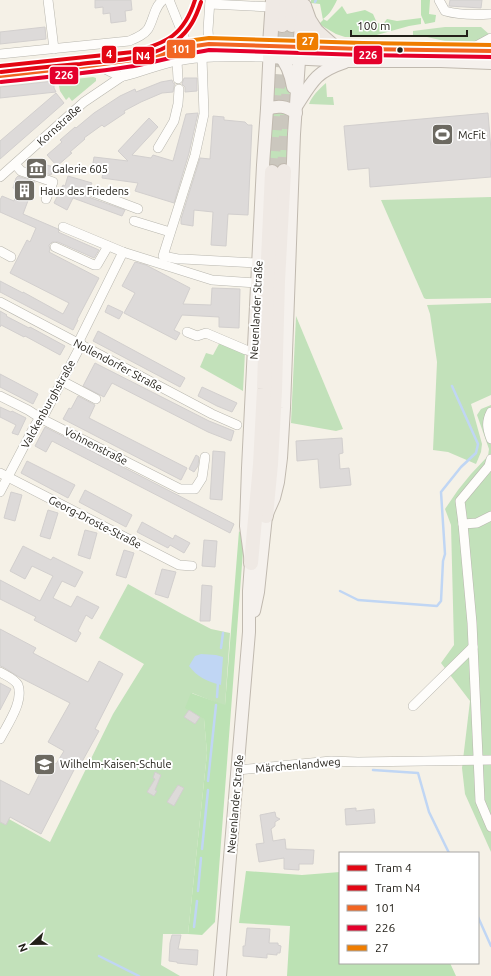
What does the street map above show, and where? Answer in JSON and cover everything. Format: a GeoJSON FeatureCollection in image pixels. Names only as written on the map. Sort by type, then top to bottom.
{"type":"FeatureCollection","features":[{"type":"Feature","properties":{"kind":"highway"},"geometry":{"type":"LineString","coordinates":[[276,2],[287,25],[301,2]]}},
{"type":"Feature","properties":{"kind":"highway"},"geometry":{"type":"LineString","coordinates":[[270,51],[276,2]]}},
{"type":"Feature","properties":{"kind":"highway"},"geometry":{"type":"LineString","coordinates":[[301,2],[316,31],[334,47]]}},
{"type":"Feature","properties":{"kind":"highway"},"geometry":{"type":"LineString","coordinates":[[300,52],[301,2]]}},
{"type":"Feature","properties":{"kind":"highway","name":"Neuenlander Straße"},"geometry":{"type":"LineString","coordinates":[[251,563],[260,465],[267,281],[278,172],[278,282],[272,456],[266,516]]}},
{"type":"Feature","properties":{"kind":"main road"},"geometry":{"type":"LineString","coordinates":[[282,58],[300,52],[334,47],[363,49],[491,51]]}},
{"type":"Feature","properties":{"kind":"main road"},"geometry":{"type":"LineString","coordinates":[[270,51],[300,52],[348,61],[441,61],[491,63]]}},
{"type":"Feature","properties":{"kind":"main road"},"geometry":{"type":"LineString","coordinates":[[270,51],[282,58],[288,68],[291,77],[296,110]]}},
{"type":"Feature","properties":{"kind":"main road","name":"Neuenlander Straße"},"geometry":{"type":"LineString","coordinates":[[220,976],[249,632],[251,563],[246,526],[258,263],[270,51]]}},
{"type":"Feature","properties":{"kind":"main road","name":"Neuenlander Straße"},"geometry":{"type":"LineString","coordinates":[[249,632],[258,592],[266,516],[274,498],[281,458],[296,110],[300,52]]}},
{"type":"Feature","properties":{"kind":"main road"},"geometry":{"type":"LineString","coordinates":[[296,110],[304,94],[318,76],[332,67],[348,61]]}},
{"type":"Feature","properties":{"kind":"main road"},"geometry":{"type":"LineString","coordinates":[[267,109],[281,106],[296,110]]}},
{"type":"Feature","properties":{"kind":"street"},"geometry":{"type":"LineString","coordinates":[[48,0],[54,49]]}},
{"type":"Feature","properties":{"kind":"street"},"geometry":{"type":"LineString","coordinates":[[0,54],[129,41],[139,37],[148,29],[155,10],[164,0]]}},
{"type":"Feature","properties":{"kind":"street"},"geometry":{"type":"LineString","coordinates":[[169,0],[188,47],[191,59]]}},
{"type":"Feature","properties":{"kind":"street"},"geometry":{"type":"LineString","coordinates":[[439,0],[445,11],[480,15],[491,14]]}},
{"type":"Feature","properties":{"kind":"street"},"geometry":{"type":"LineString","coordinates":[[209,44],[208,30],[210,2],[276,2]]}},
{"type":"Feature","properties":{"kind":"street"},"geometry":{"type":"LineString","coordinates":[[468,51],[491,38]]}},
{"type":"Feature","properties":{"kind":"street","name":"Kornstraße"},"geometry":{"type":"LineString","coordinates":[[0,177],[84,102],[133,67],[163,54],[188,47],[209,44],[270,51]]}},
{"type":"Feature","properties":{"kind":"street","name":"Kornstraße"},"geometry":{"type":"LineString","coordinates":[[121,77],[177,61],[229,57],[270,51]]}},
{"type":"Feature","properties":{"kind":"street"},"geometry":{"type":"LineString","coordinates":[[0,76],[90,66],[163,54]]}},
{"type":"Feature","properties":{"kind":"street"},"geometry":{"type":"LineString","coordinates":[[202,58],[204,114],[195,155],[163,256],[178,259],[258,263]]}},
{"type":"Feature","properties":{"kind":"street"},"geometry":{"type":"LineString","coordinates":[[177,61],[178,79]]}},
{"type":"Feature","properties":{"kind":"street"},"geometry":{"type":"LineString","coordinates":[[90,66],[105,69],[121,77]]}},
{"type":"Feature","properties":{"kind":"street"},"geometry":{"type":"LineString","coordinates":[[158,148],[174,121],[178,104],[178,89]]}},
{"type":"Feature","properties":{"kind":"street"},"geometry":{"type":"LineString","coordinates":[[15,164],[20,171],[53,182],[46,200]]}},
{"type":"Feature","properties":{"kind":"street"},"geometry":{"type":"LineString","coordinates":[[93,192],[138,209]]}},
{"type":"Feature","properties":{"kind":"street"},"geometry":{"type":"LineString","coordinates":[[134,221],[170,232]]}},
{"type":"Feature","properties":{"kind":"street"},"geometry":{"type":"LineString","coordinates":[[63,227],[123,252],[212,280],[257,283]]}},
{"type":"Feature","properties":{"kind":"street"},"geometry":{"type":"LineString","coordinates":[[55,247],[94,265],[98,265],[108,246]]}},
{"type":"Feature","properties":{"kind":"street"},"geometry":{"type":"LineString","coordinates":[[0,251],[11,257]]}},
{"type":"Feature","properties":{"kind":"street","name":"Valckenburghstraße"},"geometry":{"type":"LineString","coordinates":[[0,492],[4,475],[37,422],[42,419],[81,345],[80,339],[123,252]]}},
{"type":"Feature","properties":{"kind":"street","name":"Nollendorfer Straße"},"geometry":{"type":"LineString","coordinates":[[0,302],[212,414],[237,424]]}},
{"type":"Feature","properties":{"kind":"street"},"geometry":{"type":"LineString","coordinates":[[187,332],[197,336],[206,333],[254,352]]}},
{"type":"Feature","properties":{"kind":"street"},"geometry":{"type":"LineString","coordinates":[[62,381],[96,399]]}},
{"type":"Feature","properties":{"kind":"street","name":"Vohnenstraße"},"geometry":{"type":"LineString","coordinates":[[0,396],[180,489],[195,489],[202,478],[205,457]]}},
{"type":"Feature","properties":{"kind":"street"},"geometry":{"type":"LineString","coordinates":[[491,412],[487,420],[491,439]]}},
{"type":"Feature","properties":{"kind":"street"},"geometry":{"type":"LineString","coordinates":[[490,465],[460,501],[472,623],[480,801],[491,827]]}},
{"type":"Feature","properties":{"kind":"street","name":"Georg-Droste-Straße"},"geometry":{"type":"LineString","coordinates":[[4,475],[179,564],[192,566]]}},
{"type":"Feature","properties":{"kind":"street"},"geometry":{"type":"LineString","coordinates":[[463,524],[476,523],[491,516]]}},
{"type":"Feature","properties":{"kind":"street"},"geometry":{"type":"LineString","coordinates":[[413,706],[473,647]]}},
{"type":"Feature","properties":{"kind":"street"},"geometry":{"type":"LineString","coordinates":[[0,672],[18,684],[19,697],[15,709],[0,739]]}},
{"type":"Feature","properties":{"kind":"street","name":"Märchenlandweg"},"geometry":{"type":"LineString","coordinates":[[238,770],[331,761],[491,760]]}},
{"type":"Feature","properties":{"kind":"green space"},"geometry":{"type":"Polygon","coordinates":[[[311,0],[337,0],[333,8],[323,19],[327,21],[342,6],[347,14],[365,10],[373,14],[377,23],[383,24],[387,19],[397,21],[421,18],[421,24],[373,36],[345,37],[336,34],[319,24],[323,20],[320,4],[311,3],[311,0]]]}},
{"type":"Feature","properties":{"kind":"green space"},"geometry":{"type":"Polygon","coordinates":[[[421,0],[430,0],[429,14],[436,15],[435,22],[425,24],[421,15],[421,0]]]}},
{"type":"Feature","properties":{"kind":"green space"},"geometry":{"type":"Polygon","coordinates":[[[445,27],[481,27],[490,35],[478,42],[458,44],[427,37],[413,37],[413,31],[445,27]]]}},
{"type":"Feature","properties":{"kind":"green space"},"geometry":{"type":"Polygon","coordinates":[[[276,75],[287,75],[290,89],[289,105],[272,103],[276,75]]]}},
{"type":"Feature","properties":{"kind":"green space"},"geometry":{"type":"Polygon","coordinates":[[[93,77],[96,78],[96,81],[72,101],[69,97],[66,100],[60,91],[58,81],[93,77]]]}},
{"type":"Feature","properties":{"kind":"green space"},"geometry":{"type":"Polygon","coordinates":[[[326,83],[327,97],[333,97],[334,105],[309,104],[316,93],[326,83]]]}},
{"type":"Feature","properties":{"kind":"green space"},"geometry":{"type":"Polygon","coordinates":[[[282,112],[286,114],[288,118],[287,146],[289,171],[268,170],[272,116],[274,113],[282,112]]]}},
{"type":"Feature","properties":{"kind":"green space"},"geometry":{"type":"Polygon","coordinates":[[[491,197],[491,298],[424,298],[381,200],[491,197]]]}},
{"type":"Feature","properties":{"kind":"green space"},"geometry":{"type":"Polygon","coordinates":[[[491,303],[491,395],[471,404],[482,444],[481,452],[476,464],[448,452],[433,450],[437,362],[430,314],[427,305],[491,303]]]}},
{"type":"Feature","properties":{"kind":"green space"},"geometry":{"type":"Polygon","coordinates":[[[296,316],[343,429],[336,431],[291,423],[296,316]]]}},
{"type":"Feature","properties":{"kind":"green space"},"geometry":{"type":"Polygon","coordinates":[[[220,342],[245,352],[243,391],[200,367],[206,353],[213,355],[220,342]]]}},
{"type":"Feature","properties":{"kind":"green space"},"geometry":{"type":"Polygon","coordinates":[[[491,405],[491,852],[465,794],[462,768],[470,701],[441,663],[454,645],[451,525],[445,509],[458,490],[488,456],[489,449],[477,415],[481,409],[491,405]]]}},
{"type":"Feature","properties":{"kind":"green space"},"geometry":{"type":"Polygon","coordinates":[[[239,531],[244,538],[215,922],[202,935],[188,934],[207,753],[204,719],[185,708],[191,693],[225,705],[239,531]]]}},
{"type":"Feature","properties":{"kind":"green space"},"geometry":{"type":"Polygon","coordinates":[[[128,584],[211,629],[230,633],[225,706],[192,693],[204,719],[207,753],[188,934],[163,934],[161,965],[180,976],[0,976],[0,814],[50,842],[113,714],[144,664],[99,638],[128,584]]]}},
{"type":"Feature","properties":{"kind":"green space"},"geometry":{"type":"Polygon","coordinates":[[[246,871],[302,875],[339,872],[339,964],[450,964],[456,976],[287,976],[290,926],[239,923],[246,871]]]}},
{"type":"Feature","properties":{"kind":"water"},"geometry":{"type":"Polygon","coordinates":[[[201,654],[223,657],[221,685],[203,678],[189,666],[195,656],[201,654]]]}},
{"type":"Feature","properties":{"kind":"building"},"geometry":{"type":"Polygon","coordinates":[[[95,0],[131,0],[132,10],[125,11],[126,21],[111,23],[110,13],[103,14],[103,7],[95,8],[95,0]]]}},
{"type":"Feature","properties":{"kind":"building"},"geometry":{"type":"Polygon","coordinates":[[[450,0],[482,0],[481,8],[449,6],[450,0]]]}},
{"type":"Feature","properties":{"kind":"building"},"geometry":{"type":"Polygon","coordinates":[[[45,27],[46,39],[0,44],[0,32],[45,27]]]}},
{"type":"Feature","properties":{"kind":"building"},"geometry":{"type":"Polygon","coordinates":[[[184,78],[197,78],[197,91],[185,92],[185,87],[182,84],[184,78]]]}},
{"type":"Feature","properties":{"kind":"building"},"geometry":{"type":"Polygon","coordinates":[[[172,80],[175,84],[173,92],[162,93],[141,102],[124,111],[125,113],[104,127],[102,125],[84,138],[85,139],[70,152],[72,153],[57,166],[47,155],[62,142],[60,140],[75,127],[76,128],[94,113],[120,96],[135,89],[136,92],[161,82],[172,80]]]}},
{"type":"Feature","properties":{"kind":"building"},"geometry":{"type":"Polygon","coordinates":[[[54,81],[54,88],[56,92],[0,98],[0,87],[54,81]]]}},
{"type":"Feature","properties":{"kind":"building"},"geometry":{"type":"Polygon","coordinates":[[[56,93],[64,103],[0,159],[0,141],[56,93]]]}},
{"type":"Feature","properties":{"kind":"building"},"geometry":{"type":"Polygon","coordinates":[[[198,113],[189,153],[174,203],[135,191],[138,183],[102,178],[104,165],[93,163],[94,157],[128,161],[118,151],[149,118],[158,127],[132,155],[151,158],[153,155],[173,161],[186,114],[198,113]]]}},
{"type":"Feature","properties":{"kind":"building"},"geometry":{"type":"Polygon","coordinates":[[[488,113],[491,150],[491,177],[370,187],[369,168],[348,170],[344,126],[488,113]]]}},
{"type":"Feature","properties":{"kind":"building"},"geometry":{"type":"Polygon","coordinates":[[[213,116],[224,117],[224,120],[245,122],[248,125],[252,125],[248,215],[228,214],[226,246],[211,245],[213,212],[194,210],[193,226],[181,224],[181,219],[200,158],[210,159],[213,116]]]}},
{"type":"Feature","properties":{"kind":"building"},"geometry":{"type":"Polygon","coordinates":[[[39,163],[54,167],[51,175],[37,170],[39,163]]]}},
{"type":"Feature","properties":{"kind":"building"},"geometry":{"type":"Polygon","coordinates":[[[18,176],[35,182],[23,214],[58,229],[58,232],[99,250],[94,258],[58,242],[52,242],[49,245],[49,252],[99,278],[73,330],[0,292],[0,281],[63,314],[69,303],[10,273],[27,240],[30,242],[36,228],[0,212],[0,200],[2,196],[14,201],[18,190],[13,188],[18,176]]]}},
{"type":"Feature","properties":{"kind":"building"},"geometry":{"type":"Polygon","coordinates":[[[68,176],[92,183],[87,195],[91,198],[125,210],[122,216],[73,198],[67,210],[54,203],[63,185],[65,186],[68,176]]]}},
{"type":"Feature","properties":{"kind":"building"},"geometry":{"type":"Polygon","coordinates":[[[135,262],[146,265],[190,288],[183,304],[211,305],[212,288],[240,289],[239,328],[219,327],[219,317],[182,315],[174,330],[180,333],[176,340],[124,313],[135,293],[122,286],[135,262]]]}},
{"type":"Feature","properties":{"kind":"building"},"geometry":{"type":"Polygon","coordinates":[[[108,305],[123,312],[119,319],[105,312],[108,305]]]}},
{"type":"Feature","properties":{"kind":"building"},"geometry":{"type":"Polygon","coordinates":[[[0,311],[7,315],[6,316],[65,346],[60,355],[25,336],[24,337],[1,325],[0,327],[0,311]]]}},
{"type":"Feature","properties":{"kind":"building"},"geometry":{"type":"Polygon","coordinates":[[[98,331],[185,378],[180,387],[93,341],[98,331]]]}},
{"type":"Feature","properties":{"kind":"building"},"geometry":{"type":"Polygon","coordinates":[[[95,363],[209,421],[234,431],[231,441],[208,432],[112,383],[104,397],[83,386],[95,363]]]}},
{"type":"Feature","properties":{"kind":"building"},"geometry":{"type":"Polygon","coordinates":[[[0,374],[38,394],[33,404],[0,387],[0,374]]]}},
{"type":"Feature","properties":{"kind":"building"},"geometry":{"type":"Polygon","coordinates":[[[202,387],[237,403],[232,412],[198,396],[202,387]]]}},
{"type":"Feature","properties":{"kind":"building"},"geometry":{"type":"Polygon","coordinates":[[[78,396],[95,405],[89,418],[187,468],[181,480],[63,419],[69,408],[71,409],[78,396]]]}},
{"type":"Feature","properties":{"kind":"building"},"geometry":{"type":"Polygon","coordinates":[[[0,407],[26,418],[18,435],[12,433],[16,425],[0,417],[0,407]]]}},
{"type":"Feature","properties":{"kind":"building"},"geometry":{"type":"Polygon","coordinates":[[[45,427],[234,524],[230,533],[52,441],[46,452],[35,446],[45,427]]]}},
{"type":"Feature","properties":{"kind":"building"},"geometry":{"type":"Polygon","coordinates":[[[342,438],[343,453],[339,454],[340,469],[349,468],[351,485],[320,488],[318,459],[297,461],[296,441],[342,438]]]}},
{"type":"Feature","properties":{"kind":"building"},"geometry":{"type":"Polygon","coordinates":[[[213,451],[225,452],[222,500],[210,499],[213,451]]]}},
{"type":"Feature","properties":{"kind":"building"},"geometry":{"type":"Polygon","coordinates":[[[196,455],[199,457],[198,466],[194,472],[189,469],[196,455]]]}},
{"type":"Feature","properties":{"kind":"building"},"geometry":{"type":"Polygon","coordinates":[[[27,461],[75,485],[68,498],[21,473],[27,461]]]}},
{"type":"Feature","properties":{"kind":"building"},"geometry":{"type":"Polygon","coordinates":[[[85,490],[132,515],[126,527],[79,502],[85,490]]]}},
{"type":"Feature","properties":{"kind":"building"},"geometry":{"type":"Polygon","coordinates":[[[11,492],[22,495],[15,521],[4,518],[11,492]]]}},
{"type":"Feature","properties":{"kind":"building"},"geometry":{"type":"Polygon","coordinates":[[[48,510],[58,513],[50,539],[40,536],[48,510]]]}},
{"type":"Feature","properties":{"kind":"building"},"geometry":{"type":"Polygon","coordinates":[[[142,522],[173,539],[175,535],[190,543],[184,553],[170,545],[168,548],[137,532],[142,522]]]}},
{"type":"Feature","properties":{"kind":"building"},"geometry":{"type":"Polygon","coordinates":[[[85,530],[97,533],[90,559],[78,555],[85,530]]]}},
{"type":"Feature","properties":{"kind":"building"},"geometry":{"type":"Polygon","coordinates":[[[204,540],[217,541],[215,567],[202,566],[204,540]]]}},
{"type":"Feature","properties":{"kind":"building"},"geometry":{"type":"Polygon","coordinates":[[[23,546],[51,560],[53,557],[83,572],[75,587],[62,581],[53,598],[71,607],[77,596],[99,607],[92,619],[86,615],[78,631],[81,633],[76,642],[34,620],[36,617],[0,599],[0,580],[40,601],[53,576],[32,566],[25,579],[10,571],[23,546]]]}},
{"type":"Feature","properties":{"kind":"building"},"geometry":{"type":"Polygon","coordinates":[[[124,550],[134,553],[126,578],[116,575],[124,550]]]}},
{"type":"Feature","properties":{"kind":"building"},"geometry":{"type":"Polygon","coordinates":[[[162,569],[176,572],[168,598],[155,594],[162,569]]]}},
{"type":"Feature","properties":{"kind":"building"},"geometry":{"type":"Polygon","coordinates":[[[202,585],[212,586],[210,621],[200,621],[202,585]]]}},
{"type":"Feature","properties":{"kind":"building"},"geometry":{"type":"Polygon","coordinates":[[[0,629],[36,648],[33,653],[88,682],[99,661],[123,674],[95,729],[99,731],[78,769],[75,768],[41,834],[10,817],[6,825],[0,822],[0,780],[29,795],[47,759],[56,764],[64,751],[48,742],[70,703],[0,666],[0,629]]]}},
{"type":"Feature","properties":{"kind":"building"},"geometry":{"type":"Polygon","coordinates":[[[0,683],[11,689],[0,710],[0,683]]]}},
{"type":"Feature","properties":{"kind":"building"},"geometry":{"type":"Polygon","coordinates":[[[189,710],[200,717],[195,724],[184,717],[189,710]]]}},
{"type":"Feature","properties":{"kind":"building"},"geometry":{"type":"Polygon","coordinates":[[[155,772],[161,775],[155,790],[157,791],[154,796],[147,792],[155,779],[153,778],[155,772]]]}},
{"type":"Feature","properties":{"kind":"building"},"geometry":{"type":"Polygon","coordinates":[[[178,785],[184,788],[174,806],[167,802],[178,785]]]}},
{"type":"Feature","properties":{"kind":"building"},"geometry":{"type":"Polygon","coordinates":[[[356,808],[356,811],[374,809],[375,823],[346,825],[345,809],[356,808]]]}},
{"type":"Feature","properties":{"kind":"building"},"geometry":{"type":"Polygon","coordinates":[[[275,812],[276,817],[280,819],[275,822],[275,826],[271,829],[273,841],[285,839],[286,849],[314,850],[313,864],[299,864],[299,870],[284,869],[284,858],[259,862],[256,844],[264,843],[260,815],[275,812]]]}},
{"type":"Feature","properties":{"kind":"building"},"geometry":{"type":"Polygon","coordinates":[[[247,928],[270,929],[269,943],[278,943],[278,945],[281,946],[280,953],[277,953],[277,955],[267,954],[267,958],[243,956],[243,946],[245,946],[247,928]]]}},
{"type":"Feature","properties":{"kind":"building"},"geometry":{"type":"Polygon","coordinates":[[[172,935],[181,935],[178,949],[198,950],[197,965],[169,961],[172,935]]]}},
{"type":"Feature","properties":{"kind":"waterway"},"geometry":{"type":"LineString","coordinates":[[340,591],[358,600],[437,606],[441,601],[443,561],[445,554],[441,492],[461,467],[476,453],[478,444],[452,386]]}},
{"type":"Feature","properties":{"kind":"waterway"},"geometry":{"type":"LineString","coordinates":[[221,648],[223,633]]}},
{"type":"Feature","properties":{"kind":"waterway"},"geometry":{"type":"LineString","coordinates":[[217,697],[218,682]]}},
{"type":"Feature","properties":{"kind":"waterway"},"geometry":{"type":"LineString","coordinates":[[208,781],[216,705]]}},
{"type":"Feature","properties":{"kind":"waterway"},"geometry":{"type":"LineString","coordinates":[[373,770],[418,773],[429,812],[449,852]]}},
{"type":"Feature","properties":{"kind":"waterway"},"geometry":{"type":"LineString","coordinates":[[202,849],[208,790]]}},
{"type":"Feature","properties":{"kind":"waterway"},"geometry":{"type":"LineString","coordinates":[[198,891],[201,858]]}},
{"type":"Feature","properties":{"kind":"waterway"},"geometry":{"type":"LineString","coordinates":[[194,927],[197,901]]}},
{"type":"Feature","properties":{"kind":"waterway"},"geometry":{"type":"LineString","coordinates":[[479,919],[491,946]]}},
{"type":"Feature","properties":{"kind":"waterway"},"geometry":{"type":"LineString","coordinates":[[99,956],[139,976]]}},
{"type":"Feature","properties":{"kind":"tunnel"},"geometry":{"type":"LineString","coordinates":[[272,172],[282,25]]}},
{"type":"Feature","properties":{"kind":"tunnel"},"geometry":{"type":"LineString","coordinates":[[284,171],[292,25]]}},
{"type":"Feature","properties":{"kind":"tram line","name":"4"},"geometry":{"type":"LineString","coordinates":[[0,66],[133,52],[145,49],[173,36],[185,22],[191,12],[195,0]]}},
{"type":"Feature","properties":{"kind":"tram line","name":"N4"},"geometry":{"type":"LineString","coordinates":[[1,72],[118,60],[143,56],[155,52],[177,40],[186,32],[195,18],[201,2]]}},
{"type":"Feature","properties":{"kind":"transit line","name":"27"},"geometry":{"type":"LineString","coordinates":[[0,70],[132,54],[187,41],[209,38],[491,45]]}},
{"type":"Feature","properties":{"kind":"transit line","name":"101"},"geometry":{"type":"LineString","coordinates":[[0,76],[133,60],[188,47],[209,44],[491,51]]}},
{"type":"Feature","properties":{"kind":"transit line","name":"226"},"geometry":{"type":"LineString","coordinates":[[1,82],[134,66],[209,50],[491,57]]}},
{"type":"Feature","properties":{"kind":"place","name":"McFit"},"geometry":{"type":"Point","coordinates":[443,135]}},
{"type":"Feature","properties":{"kind":"place","name":"Galerie 605"},"geometry":{"type":"Point","coordinates":[37,169]}},
{"type":"Feature","properties":{"kind":"place","name":"Haus des Friedens"},"geometry":{"type":"Point","coordinates":[25,191]}},
{"type":"Feature","properties":{"kind":"place","name":"Wilhelm-Kaisen-Schule"},"geometry":{"type":"Point","coordinates":[44,764]}}]}
